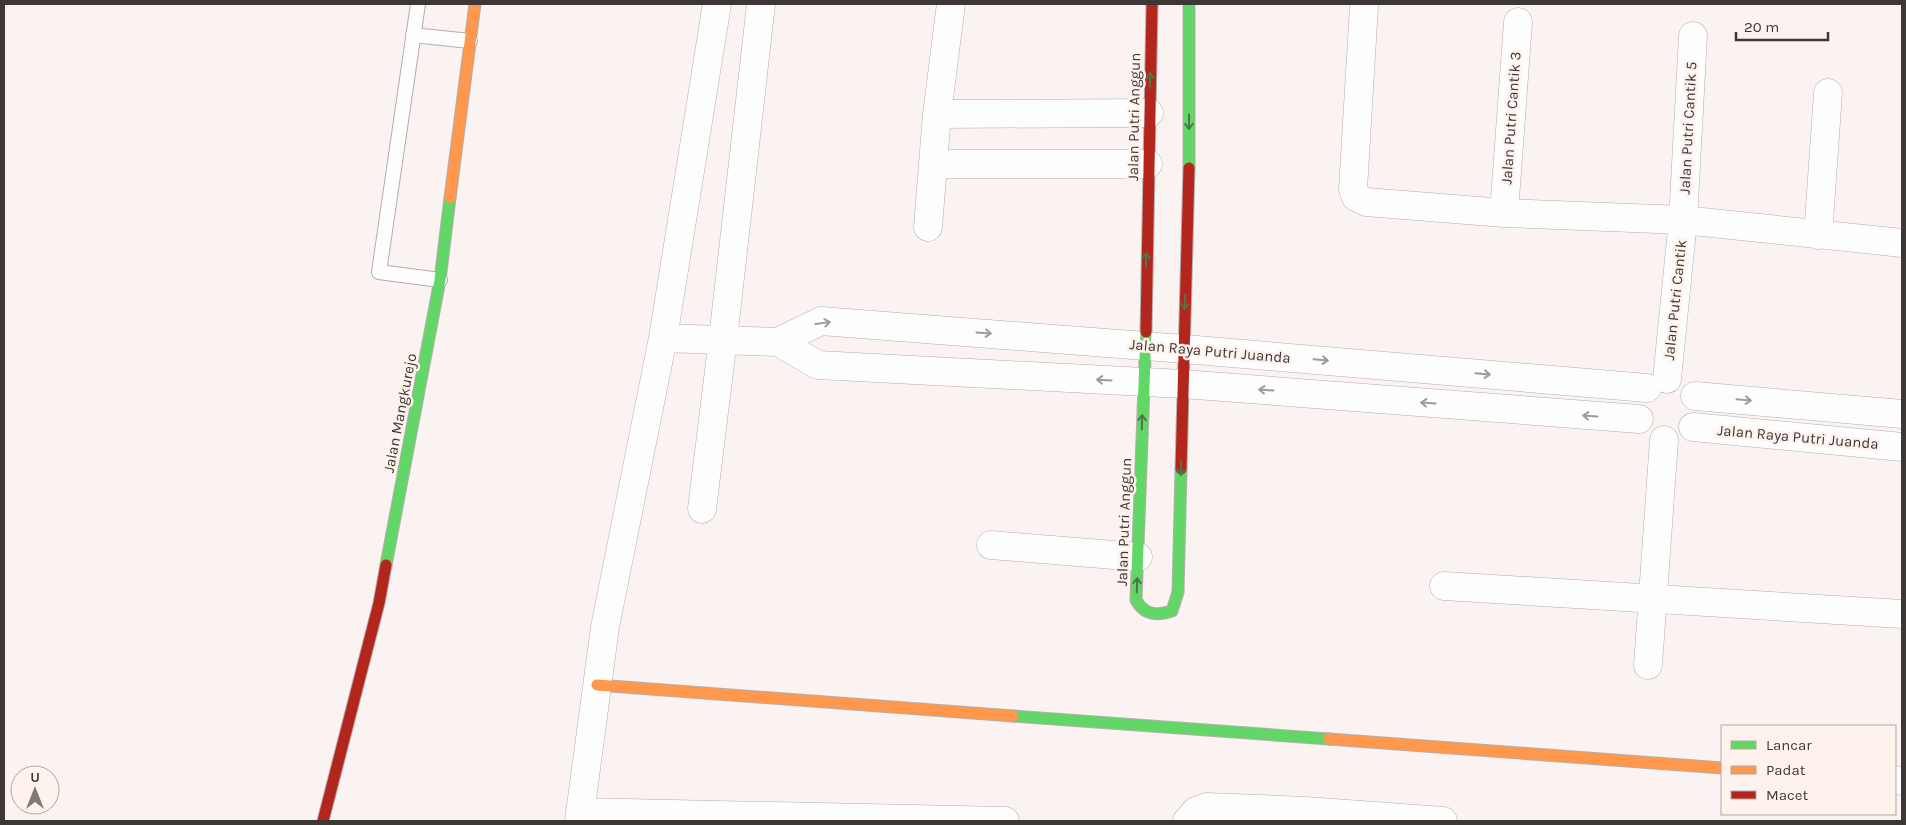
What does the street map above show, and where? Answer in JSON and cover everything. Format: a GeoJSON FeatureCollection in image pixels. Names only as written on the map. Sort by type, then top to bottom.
{"type":"FeatureCollection","features":[{"type":"Feature","properties":{"kind":"street","name":"Jalan Mangkurejo"},"geometry":{"type":"LineString","coordinates":[[323,821],[379,603],[430,338],[440,280],[475,4]]}},
{"type":"Feature","properties":{"kind":"street"},"geometry":{"type":"LineString","coordinates":[[717,4],[663,338],[605,627],[580,816],[1005,821]]}},
{"type":"Feature","properties":{"kind":"street"},"geometry":{"type":"LineString","coordinates":[[702,509],[761,4]]}},
{"type":"Feature","properties":{"kind":"street"},"geometry":{"type":"LineString","coordinates":[[928,227],[937,114],[950,4]]}},
{"type":"Feature","properties":{"kind":"street","name":"Jalan Putri Anggun"},"geometry":{"type":"LineString","coordinates":[[1152,4],[1146,346],[1143,382],[1136,600],[1143,611],[1154,615],[1172,611],[1178,592],[1189,171],[1189,4]]}},
{"type":"Feature","properties":{"kind":"street"},"geometry":{"type":"LineString","coordinates":[[1364,6],[1352,189],[1356,197],[1366,202],[1504,213],[1683,220],[1902,243]]}},
{"type":"Feature","properties":{"kind":"street","name":"Jalan Putri Cantik 3"},"geometry":{"type":"LineString","coordinates":[[1504,213],[1518,22]]}},
{"type":"Feature","properties":{"kind":"street","name":"Jalan Putri Cantik 5"},"geometry":{"type":"LineString","coordinates":[[1683,220],[1693,36]]}},
{"type":"Feature","properties":{"kind":"street"},"geometry":{"type":"LineString","coordinates":[[1818,234],[1828,93]]}},
{"type":"Feature","properties":{"kind":"street"},"geometry":{"type":"LineString","coordinates":[[937,114],[1149,113]]}},
{"type":"Feature","properties":{"kind":"street"},"geometry":{"type":"LineString","coordinates":[[934,164],[1148,164]]}},
{"type":"Feature","properties":{"kind":"street","name":"Jalan Putri Cantik"},"geometry":{"type":"LineString","coordinates":[[1657,384],[1683,220]]}},
{"type":"Feature","properties":{"kind":"street","name":"Jalan Raya Putri Juanda"},"geometry":{"type":"LineString","coordinates":[[778,342],[821,321],[1657,384]]}},
{"type":"Feature","properties":{"kind":"street","name":"Jalan Raya Putri Juanda"},"geometry":{"type":"LineString","coordinates":[[663,338],[778,342],[818,365],[1183,384],[1639,419]]}},
{"type":"Feature","properties":{"kind":"street"},"geometry":{"type":"LineString","coordinates":[[1678,381],[1688,387],[1695,396],[1699,406],[1698,417],[1693,427],[1685,436],[1675,440],[1664,440],[1653,436],[1644,429],[1639,419],[1640,397],[1657,384],[1678,381]]}},
{"type":"Feature","properties":{"kind":"street"},"geometry":{"type":"LineString","coordinates":[[1695,396],[1902,414]]}},
{"type":"Feature","properties":{"kind":"street","name":"Jalan Raya Putri Juanda"},"geometry":{"type":"LineString","coordinates":[[1693,427],[1902,447]]}},
{"type":"Feature","properties":{"kind":"street"},"geometry":{"type":"LineString","coordinates":[[1648,665],[1664,440]]}},
{"type":"Feature","properties":{"kind":"street"},"geometry":{"type":"LineString","coordinates":[[991,545],[1138,557]]}},
{"type":"Feature","properties":{"kind":"street"},"geometry":{"type":"LineString","coordinates":[[1444,586],[1902,614]]}},
{"type":"Feature","properties":{"kind":"street"},"geometry":{"type":"LineString","coordinates":[[597,685],[1721,768]]}},
{"type":"Feature","properties":{"kind":"street"},"geometry":{"type":"LineString","coordinates":[[1187,821],[1196,811],[1207,807],[1306,811],[1443,821]]}},
{"type":"Feature","properties":{"kind":"lane"},"geometry":{"type":"LineString","coordinates":[[418,4],[379,272],[440,280]]}},
{"type":"Feature","properties":{"kind":"lane"},"geometry":{"type":"LineString","coordinates":[[413,35],[470,41]]}},
{"type":"Feature","properties":{"kind":"traffic: fast"},"geometry":{"type":"LineString","coordinates":[[1189,4],[1189,168]]}},
{"type":"Feature","properties":{"kind":"traffic: fast"},"geometry":{"type":"LineString","coordinates":[[386,565],[440,280],[450,198]]}},
{"type":"Feature","properties":{"kind":"traffic: fast"},"geometry":{"type":"LineString","coordinates":[[1146,332],[1136,600],[1143,609],[1156,614],[1172,611],[1178,592],[1181,469]]}},
{"type":"Feature","properties":{"kind":"traffic: fast"},"geometry":{"type":"LineString","coordinates":[[1013,716],[1329,739]]}},
{"type":"Feature","properties":{"kind":"traffic: slow"},"geometry":{"type":"LineString","coordinates":[[450,198],[475,4]]}},
{"type":"Feature","properties":{"kind":"traffic: slow"},"geometry":{"type":"LineString","coordinates":[[597,685],[1013,716]]}},
{"type":"Feature","properties":{"kind":"traffic: slow"},"geometry":{"type":"LineString","coordinates":[[1329,739],[1721,768]]}},
{"type":"Feature","properties":{"kind":"traffic: jam"},"geometry":{"type":"LineString","coordinates":[[1146,332],[1152,4]]}},
{"type":"Feature","properties":{"kind":"traffic: jam"},"geometry":{"type":"LineString","coordinates":[[1181,469],[1189,168]]}},
{"type":"Feature","properties":{"kind":"traffic: jam"},"geometry":{"type":"LineString","coordinates":[[323,821],[379,603],[386,565]]}}]}
